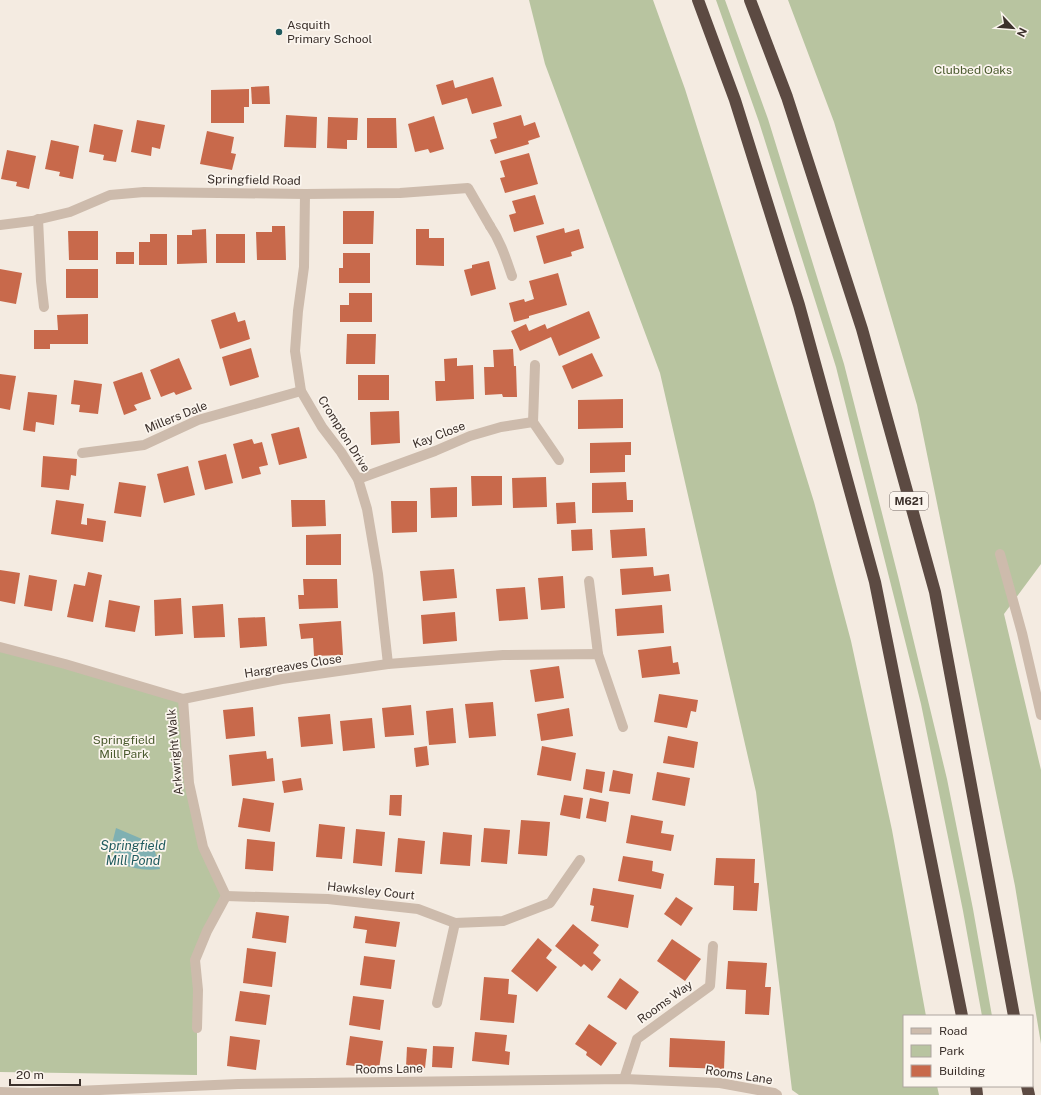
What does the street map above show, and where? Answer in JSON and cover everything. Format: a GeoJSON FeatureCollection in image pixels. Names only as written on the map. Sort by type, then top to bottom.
{"type":"FeatureCollection","features":[{"type":"Feature","properties":{"kind":"highway"},"geometry":{"type":"LineString","coordinates":[[698,0],[735,100],[799,305],[875,582],[962,1015]]}},
{"type":"Feature","properties":{"kind":"highway","name":"M621"},"geometry":{"type":"LineString","coordinates":[[750,0],[787,96],[862,329],[934,592],[1014,1015]]}},
{"type":"Feature","properties":{"kind":"street","name":"Springfield Road"},"geometry":{"type":"LineString","coordinates":[[0,225],[70,212],[110,195],[144,192],[305,194],[400,193],[468,188],[496,236],[505,254],[512,276]]}},
{"type":"Feature","properties":{"kind":"street","name":"Crompton Drive"},"geometry":{"type":"LineString","coordinates":[[305,194],[304,267],[298,311],[295,351],[301,391],[322,427],[341,452],[358,479],[367,509],[378,574],[388,664]]}},
{"type":"Feature","properties":{"kind":"street"},"geometry":{"type":"LineString","coordinates":[[38,219],[41,281],[44,307]]}},
{"type":"Feature","properties":{"kind":"street"},"geometry":{"type":"LineString","coordinates":[[535,365],[532,422],[559,460]]}},
{"type":"Feature","properties":{"kind":"street","name":"Millers Dale"},"geometry":{"type":"LineString","coordinates":[[82,453],[144,445],[198,420],[301,391]]}},
{"type":"Feature","properties":{"kind":"street","name":"Kay Close"},"geometry":{"type":"LineString","coordinates":[[358,479],[435,451],[470,436],[501,427],[532,422]]}},
{"type":"Feature","properties":{"kind":"street"},"geometry":{"type":"LineString","coordinates":[[1000,554],[1022,632],[1041,715]]}},
{"type":"Feature","properties":{"kind":"street"},"geometry":{"type":"LineString","coordinates":[[589,581],[598,654],[623,727]]}},
{"type":"Feature","properties":{"kind":"street","name":"Hargreaves Close"},"geometry":{"type":"LineString","coordinates":[[0,646],[183,699],[282,679],[388,664],[503,655],[598,654]]}},
{"type":"Feature","properties":{"kind":"street","name":"Arkwright Walk"},"geometry":{"type":"LineString","coordinates":[[183,699],[189,783],[203,847],[226,896]]}},
{"type":"Feature","properties":{"kind":"street","name":"Hawksley Court"},"geometry":{"type":"LineString","coordinates":[[226,896],[328,900],[418,909],[455,923],[504,922],[550,903],[580,860]]}},
{"type":"Feature","properties":{"kind":"street"},"geometry":{"type":"LineString","coordinates":[[197,1028],[198,990],[195,960],[207,931],[226,896]]}},
{"type":"Feature","properties":{"kind":"street"},"geometry":{"type":"LineString","coordinates":[[437,1003],[455,923]]}},
{"type":"Feature","properties":{"kind":"street","name":"Rooms Way"},"geometry":{"type":"LineString","coordinates":[[624,1079],[637,1039],[710,986],[713,946]]}},
{"type":"Feature","properties":{"kind":"street","name":"Rooms Lane"},"geometry":{"type":"LineString","coordinates":[[0,1092],[31,1094],[238,1084],[624,1079],[720,1083],[774,1093],[777,1095]]}},
{"type":"Feature","properties":{"kind":"green space"},"geometry":{"type":"Polygon","coordinates":[[[529,0],[653,0],[685,89],[814,502],[851,641],[892,830],[926,1015],[903,1015],[903,1087],[937,1087],[939,1095],[799,1095],[792,1090],[756,792],[660,373],[545,64],[529,0]]]}},
{"type":"Feature","properties":{"kind":"green space"},"geometry":{"type":"Polygon","coordinates":[[[716,0],[725,0],[768,119],[844,364],[898,576],[947,779],[973,909],[992,1015],[982,1015],[963,911],[921,704],[836,367],[759,122],[716,0]]]}},
{"type":"Feature","properties":{"kind":"green space","name":"Clubbed Oaks"},"geometry":{"type":"Polygon","coordinates":[[[788,0],[1041,0],[1041,564],[1004,614],[1041,770],[1041,1044],[1015,886],[917,405],[834,122],[788,0]]]}},
{"type":"Feature","properties":{"kind":"green space","name":"Springfield Mill Park"},"geometry":{"type":"Polygon","coordinates":[[[0,647],[183,699],[189,783],[203,847],[226,896],[195,960],[197,1075],[0,1072],[0,647]]]}},
{"type":"Feature","properties":{"kind":"water","name":"Springfield Mill Pond"},"geometry":{"type":"Polygon","coordinates":[[[116,828],[142,839],[154,848],[160,869],[138,869],[117,863],[112,844],[116,828]]]}},
{"type":"Feature","properties":{"kind":"building"},"geometry":{"type":"Polygon","coordinates":[[[493,77],[502,106],[472,114],[467,98],[442,105],[436,85],[453,80],[455,88],[493,77]]]}},
{"type":"Feature","properties":{"kind":"building"},"geometry":{"type":"Polygon","coordinates":[[[269,86],[270,104],[252,104],[251,87],[269,86]]]}},
{"type":"Feature","properties":{"kind":"building"},"geometry":{"type":"Polygon","coordinates":[[[249,89],[249,107],[244,107],[244,123],[211,123],[211,90],[249,89]]]}},
{"type":"Feature","properties":{"kind":"building"},"geometry":{"type":"Polygon","coordinates":[[[286,115],[317,117],[316,148],[284,147],[286,115]]]}},
{"type":"Feature","properties":{"kind":"building"},"geometry":{"type":"Polygon","coordinates":[[[521,115],[524,126],[535,122],[540,137],[528,141],[529,144],[495,154],[490,140],[497,138],[493,123],[521,115]]]}},
{"type":"Feature","properties":{"kind":"building"},"geometry":{"type":"Polygon","coordinates":[[[434,116],[444,149],[430,153],[428,149],[415,152],[408,124],[434,116]]]}},
{"type":"Feature","properties":{"kind":"building"},"geometry":{"type":"Polygon","coordinates":[[[328,117],[358,118],[357,140],[347,140],[347,149],[327,148],[328,117]]]}},
{"type":"Feature","properties":{"kind":"building"},"geometry":{"type":"Polygon","coordinates":[[[367,118],[396,118],[397,148],[367,148],[367,118]]]}},
{"type":"Feature","properties":{"kind":"building"},"geometry":{"type":"Polygon","coordinates":[[[137,120],[165,125],[160,149],[152,147],[151,156],[131,152],[137,120]]]}},
{"type":"Feature","properties":{"kind":"building"},"geometry":{"type":"Polygon","coordinates":[[[94,124],[123,130],[116,162],[103,160],[104,155],[89,152],[94,124]]]}},
{"type":"Feature","properties":{"kind":"building"},"geometry":{"type":"Polygon","coordinates":[[[207,131],[234,137],[231,153],[236,154],[232,170],[200,164],[207,131]]]}},
{"type":"Feature","properties":{"kind":"building"},"geometry":{"type":"Polygon","coordinates":[[[51,140],[79,146],[73,179],[59,176],[60,172],[45,169],[51,140]]]}},
{"type":"Feature","properties":{"kind":"building"},"geometry":{"type":"Polygon","coordinates":[[[7,150],[36,156],[29,189],[16,186],[17,182],[1,179],[7,150]]]}},
{"type":"Feature","properties":{"kind":"building"},"geometry":{"type":"Polygon","coordinates":[[[529,153],[538,184],[505,193],[500,178],[505,177],[500,161],[529,153]]]}},
{"type":"Feature","properties":{"kind":"building"},"geometry":{"type":"Polygon","coordinates":[[[535,195],[544,224],[514,232],[509,215],[516,213],[512,201],[535,195]]]}},
{"type":"Feature","properties":{"kind":"building"},"geometry":{"type":"Polygon","coordinates":[[[343,211],[374,211],[373,244],[343,244],[343,211]]]}},
{"type":"Feature","properties":{"kind":"building"},"geometry":{"type":"Polygon","coordinates":[[[272,226],[285,226],[286,260],[257,260],[256,232],[272,232],[272,226]]]}},
{"type":"Feature","properties":{"kind":"building"},"geometry":{"type":"Polygon","coordinates":[[[564,228],[565,233],[579,229],[584,248],[571,252],[572,256],[544,264],[536,236],[564,228]]]}},
{"type":"Feature","properties":{"kind":"building"},"geometry":{"type":"Polygon","coordinates":[[[206,229],[207,263],[177,264],[177,235],[192,235],[192,230],[206,229]]]}},
{"type":"Feature","properties":{"kind":"building"},"geometry":{"type":"Polygon","coordinates":[[[416,229],[429,229],[429,238],[444,238],[444,266],[416,265],[416,229]]]}},
{"type":"Feature","properties":{"kind":"building"},"geometry":{"type":"Polygon","coordinates":[[[68,231],[98,231],[98,260],[69,260],[68,231]]]}},
{"type":"Feature","properties":{"kind":"building"},"geometry":{"type":"Polygon","coordinates":[[[150,234],[167,234],[167,265],[139,265],[139,242],[150,242],[150,234]]]}},
{"type":"Feature","properties":{"kind":"building"},"geometry":{"type":"Polygon","coordinates":[[[216,234],[245,234],[245,263],[216,263],[216,234]]]}},
{"type":"Feature","properties":{"kind":"building"},"geometry":{"type":"Polygon","coordinates":[[[116,252],[134,252],[134,264],[116,264],[116,252]]]}},
{"type":"Feature","properties":{"kind":"building"},"geometry":{"type":"Polygon","coordinates":[[[343,253],[370,253],[370,283],[339,283],[339,268],[343,268],[343,253]]]}},
{"type":"Feature","properties":{"kind":"building"},"geometry":{"type":"Polygon","coordinates":[[[489,261],[496,289],[471,296],[464,270],[472,268],[472,265],[489,261]]]}},
{"type":"Feature","properties":{"kind":"building"},"geometry":{"type":"Polygon","coordinates":[[[0,269],[22,273],[16,304],[0,301],[0,269]]]}},
{"type":"Feature","properties":{"kind":"building"},"geometry":{"type":"Polygon","coordinates":[[[66,269],[98,269],[98,298],[66,298],[66,269]]]}},
{"type":"Feature","properties":{"kind":"building"},"geometry":{"type":"Polygon","coordinates":[[[558,273],[567,305],[514,322],[509,303],[524,299],[525,302],[534,299],[529,281],[558,273]]]}},
{"type":"Feature","properties":{"kind":"building"},"geometry":{"type":"Polygon","coordinates":[[[349,293],[372,293],[372,322],[340,322],[340,305],[349,305],[349,293]]]}},
{"type":"Feature","properties":{"kind":"building"},"geometry":{"type":"Polygon","coordinates":[[[589,311],[600,338],[559,356],[551,337],[520,351],[511,331],[526,324],[529,331],[545,324],[547,329],[589,311]]]}},
{"type":"Feature","properties":{"kind":"building"},"geometry":{"type":"Polygon","coordinates":[[[235,312],[238,322],[245,320],[250,339],[220,349],[211,320],[235,312]]]}},
{"type":"Feature","properties":{"kind":"building"},"geometry":{"type":"Polygon","coordinates":[[[88,314],[88,344],[50,344],[50,349],[34,349],[34,330],[58,330],[57,315],[88,314]]]}},
{"type":"Feature","properties":{"kind":"building"},"geometry":{"type":"Polygon","coordinates":[[[347,334],[376,334],[375,364],[346,364],[347,334]]]}},
{"type":"Feature","properties":{"kind":"building"},"geometry":{"type":"Polygon","coordinates":[[[251,348],[259,377],[230,386],[222,357],[251,348]]]}},
{"type":"Feature","properties":{"kind":"building"},"geometry":{"type":"Polygon","coordinates":[[[513,349],[514,366],[516,366],[517,397],[503,397],[502,394],[485,395],[484,367],[494,367],[493,350],[513,349]]]}},
{"type":"Feature","properties":{"kind":"building"},"geometry":{"type":"Polygon","coordinates":[[[592,353],[603,376],[572,389],[562,366],[592,353]]]}},
{"type":"Feature","properties":{"kind":"building"},"geometry":{"type":"Polygon","coordinates":[[[179,358],[192,389],[176,395],[174,392],[161,397],[150,370],[179,358]]]}},
{"type":"Feature","properties":{"kind":"building"},"geometry":{"type":"Polygon","coordinates":[[[457,358],[457,366],[473,365],[474,399],[436,401],[435,381],[445,381],[444,359],[457,358]]]}},
{"type":"Feature","properties":{"kind":"building"},"geometry":{"type":"Polygon","coordinates":[[[142,372],[151,399],[134,405],[137,410],[124,415],[113,382],[142,372]]]}},
{"type":"Feature","properties":{"kind":"building"},"geometry":{"type":"Polygon","coordinates":[[[0,374],[16,376],[10,410],[0,408],[0,374]]]}},
{"type":"Feature","properties":{"kind":"building"},"geometry":{"type":"Polygon","coordinates":[[[358,375],[389,375],[389,400],[358,400],[358,375]]]}},
{"type":"Feature","properties":{"kind":"building"},"geometry":{"type":"Polygon","coordinates":[[[74,380],[102,384],[98,414],[79,412],[80,405],[71,404],[74,380]]]}},
{"type":"Feature","properties":{"kind":"building"},"geometry":{"type":"Polygon","coordinates":[[[28,392],[57,395],[54,425],[36,422],[35,432],[23,430],[28,392]]]}},
{"type":"Feature","properties":{"kind":"building"},"geometry":{"type":"Polygon","coordinates":[[[623,399],[623,428],[578,429],[578,400],[623,399]]]}},
{"type":"Feature","properties":{"kind":"building"},"geometry":{"type":"Polygon","coordinates":[[[399,411],[400,443],[371,445],[370,412],[399,411]]]}},
{"type":"Feature","properties":{"kind":"building"},"geometry":{"type":"Polygon","coordinates":[[[299,427],[307,458],[279,465],[271,434],[299,427]]]}},
{"type":"Feature","properties":{"kind":"building"},"geometry":{"type":"Polygon","coordinates":[[[252,439],[254,444],[262,442],[268,465],[259,467],[261,474],[242,479],[233,444],[252,439]]]}},
{"type":"Feature","properties":{"kind":"building"},"geometry":{"type":"Polygon","coordinates":[[[631,442],[631,455],[625,455],[625,472],[590,473],[590,443],[631,442]]]}},
{"type":"Feature","properties":{"kind":"building"},"geometry":{"type":"Polygon","coordinates":[[[226,454],[233,483],[205,490],[198,461],[226,454]]]}},
{"type":"Feature","properties":{"kind":"building"},"geometry":{"type":"Polygon","coordinates":[[[43,456],[77,459],[76,476],[71,475],[69,490],[41,487],[43,456]]]}},
{"type":"Feature","properties":{"kind":"building"},"geometry":{"type":"Polygon","coordinates":[[[188,466],[195,495],[164,503],[157,474],[188,466]]]}},
{"type":"Feature","properties":{"kind":"building"},"geometry":{"type":"Polygon","coordinates":[[[471,476],[502,476],[502,505],[472,506],[471,476]]]}},
{"type":"Feature","properties":{"kind":"building"},"geometry":{"type":"Polygon","coordinates":[[[546,477],[547,507],[513,508],[512,478],[546,477]]]}},
{"type":"Feature","properties":{"kind":"building"},"geometry":{"type":"Polygon","coordinates":[[[119,482],[146,486],[141,517],[114,513],[119,482]]]}},
{"type":"Feature","properties":{"kind":"building"},"geometry":{"type":"Polygon","coordinates":[[[626,482],[627,500],[633,500],[633,512],[592,513],[592,483],[626,482]]]}},
{"type":"Feature","properties":{"kind":"building"},"geometry":{"type":"Polygon","coordinates":[[[457,487],[457,517],[431,518],[430,488],[457,487]]]}},
{"type":"Feature","properties":{"kind":"building"},"geometry":{"type":"Polygon","coordinates":[[[56,500],[84,504],[81,524],[87,525],[87,518],[106,521],[103,542],[51,534],[56,500]]]}},
{"type":"Feature","properties":{"kind":"building"},"geometry":{"type":"Polygon","coordinates":[[[291,500],[325,500],[326,526],[292,527],[291,500]]]}},
{"type":"Feature","properties":{"kind":"building"},"geometry":{"type":"Polygon","coordinates":[[[391,501],[417,501],[417,532],[392,533],[391,501]]]}},
{"type":"Feature","properties":{"kind":"building"},"geometry":{"type":"Polygon","coordinates":[[[575,502],[576,523],[557,524],[556,503],[575,502]]]}},
{"type":"Feature","properties":{"kind":"building"},"geometry":{"type":"Polygon","coordinates":[[[645,528],[647,556],[612,558],[610,530],[645,528]]]}},
{"type":"Feature","properties":{"kind":"building"},"geometry":{"type":"Polygon","coordinates":[[[592,529],[593,550],[572,551],[571,530],[592,529]]]}},
{"type":"Feature","properties":{"kind":"building"},"geometry":{"type":"Polygon","coordinates":[[[341,534],[341,565],[306,565],[306,535],[341,534]]]}},
{"type":"Feature","properties":{"kind":"building"},"geometry":{"type":"Polygon","coordinates":[[[653,567],[654,576],[669,574],[671,591],[622,595],[620,569],[653,567]]]}},
{"type":"Feature","properties":{"kind":"building"},"geometry":{"type":"Polygon","coordinates":[[[454,569],[457,598],[423,601],[420,571],[454,569]]]}},
{"type":"Feature","properties":{"kind":"building"},"geometry":{"type":"Polygon","coordinates":[[[0,570],[20,573],[15,604],[0,601],[0,570]]]}},
{"type":"Feature","properties":{"kind":"building"},"geometry":{"type":"Polygon","coordinates":[[[88,572],[102,575],[93,622],[67,617],[74,584],[85,586],[88,572]]]}},
{"type":"Feature","properties":{"kind":"building"},"geometry":{"type":"Polygon","coordinates":[[[29,575],[57,580],[52,611],[24,606],[29,575]]]}},
{"type":"Feature","properties":{"kind":"building"},"geometry":{"type":"Polygon","coordinates":[[[563,576],[565,608],[541,610],[538,578],[563,576]]]}},
{"type":"Feature","properties":{"kind":"building"},"geometry":{"type":"Polygon","coordinates":[[[303,579],[337,579],[338,608],[299,609],[298,595],[304,595],[303,579]]]}},
{"type":"Feature","properties":{"kind":"building"},"geometry":{"type":"Polygon","coordinates":[[[525,587],[528,619],[499,621],[496,589],[525,587]]]}},
{"type":"Feature","properties":{"kind":"building"},"geometry":{"type":"Polygon","coordinates":[[[181,598],[183,634],[155,636],[154,600],[181,598]]]}},
{"type":"Feature","properties":{"kind":"building"},"geometry":{"type":"Polygon","coordinates":[[[109,600],[140,606],[135,632],[105,627],[109,600]]]}},
{"type":"Feature","properties":{"kind":"building"},"geometry":{"type":"Polygon","coordinates":[[[223,604],[225,637],[194,638],[192,606],[223,604]]]}},
{"type":"Feature","properties":{"kind":"building"},"geometry":{"type":"Polygon","coordinates":[[[662,605],[664,633],[617,636],[615,609],[662,605]]]}},
{"type":"Feature","properties":{"kind":"building"},"geometry":{"type":"Polygon","coordinates":[[[455,612],[457,641],[423,644],[421,615],[455,612]]]}},
{"type":"Feature","properties":{"kind":"building"},"geometry":{"type":"Polygon","coordinates":[[[265,617],[267,646],[240,648],[238,618],[265,617]]]}},
{"type":"Feature","properties":{"kind":"building"},"geometry":{"type":"Polygon","coordinates":[[[341,621],[343,655],[314,656],[313,638],[301,639],[299,624],[341,621]]]}},
{"type":"Feature","properties":{"kind":"building"},"geometry":{"type":"Polygon","coordinates":[[[671,646],[673,663],[678,662],[680,674],[642,678],[638,650],[671,646]]]}},
{"type":"Feature","properties":{"kind":"building"},"geometry":{"type":"Polygon","coordinates":[[[559,666],[564,698],[535,702],[530,670],[559,666]]]}},
{"type":"Feature","properties":{"kind":"building"},"geometry":{"type":"Polygon","coordinates":[[[659,694],[698,700],[696,712],[691,711],[687,728],[654,722],[659,694]]]}},
{"type":"Feature","properties":{"kind":"building"},"geometry":{"type":"Polygon","coordinates":[[[493,702],[496,736],[469,738],[465,704],[493,702]]]}},
{"type":"Feature","properties":{"kind":"building"},"geometry":{"type":"Polygon","coordinates":[[[411,705],[414,735],[385,737],[382,708],[411,705]]]}},
{"type":"Feature","properties":{"kind":"building"},"geometry":{"type":"Polygon","coordinates":[[[253,707],[255,736],[226,739],[223,710],[253,707]]]}},
{"type":"Feature","properties":{"kind":"building"},"geometry":{"type":"Polygon","coordinates":[[[453,708],[456,743],[429,745],[426,711],[453,708]]]}},
{"type":"Feature","properties":{"kind":"building"},"geometry":{"type":"Polygon","coordinates":[[[569,708],[573,736],[541,741],[537,714],[569,708]]]}},
{"type":"Feature","properties":{"kind":"building"},"geometry":{"type":"Polygon","coordinates":[[[330,714],[333,744],[301,747],[298,717],[330,714]]]}},
{"type":"Feature","properties":{"kind":"building"},"geometry":{"type":"Polygon","coordinates":[[[372,718],[375,748],[343,751],[340,721],[372,718]]]}},
{"type":"Feature","properties":{"kind":"building"},"geometry":{"type":"Polygon","coordinates":[[[668,736],[698,742],[694,768],[663,763],[668,736]]]}},
{"type":"Feature","properties":{"kind":"building"},"geometry":{"type":"Polygon","coordinates":[[[427,746],[429,765],[416,767],[414,748],[427,746]]]}},
{"type":"Feature","properties":{"kind":"building"},"geometry":{"type":"Polygon","coordinates":[[[542,746],[576,753],[571,781],[537,775],[542,746]]]}},
{"type":"Feature","properties":{"kind":"building"},"geometry":{"type":"Polygon","coordinates":[[[266,751],[267,759],[273,758],[275,781],[232,786],[229,755],[266,751]]]}},
{"type":"Feature","properties":{"kind":"building"},"geometry":{"type":"Polygon","coordinates":[[[586,769],[605,772],[602,793],[583,789],[586,769]]]}},
{"type":"Feature","properties":{"kind":"building"},"geometry":{"type":"Polygon","coordinates":[[[613,770],[633,774],[630,794],[609,791],[613,770]]]}},
{"type":"Feature","properties":{"kind":"building"},"geometry":{"type":"Polygon","coordinates":[[[657,772],[690,778],[685,806],[652,800],[657,772]]]}},
{"type":"Feature","properties":{"kind":"building"},"geometry":{"type":"Polygon","coordinates":[[[301,778],[303,790],[284,793],[282,781],[301,778]]]}},
{"type":"Feature","properties":{"kind":"building"},"geometry":{"type":"Polygon","coordinates":[[[390,795],[402,795],[401,816],[389,815],[390,795]]]}},
{"type":"Feature","properties":{"kind":"building"},"geometry":{"type":"Polygon","coordinates":[[[564,795],[583,798],[580,819],[560,815],[564,795]]]}},
{"type":"Feature","properties":{"kind":"building"},"geometry":{"type":"Polygon","coordinates":[[[243,798],[274,803],[270,832],[238,827],[243,798]]]}},
{"type":"Feature","properties":{"kind":"building"},"geometry":{"type":"Polygon","coordinates":[[[590,798],[609,802],[606,822],[586,818],[590,798]]]}},
{"type":"Feature","properties":{"kind":"building"},"geometry":{"type":"Polygon","coordinates":[[[631,815],[663,821],[661,833],[674,835],[671,851],[626,843],[631,815]]]}},
{"type":"Feature","properties":{"kind":"building"},"geometry":{"type":"Polygon","coordinates":[[[521,820],[550,822],[547,856],[518,854],[521,820]]]}},
{"type":"Feature","properties":{"kind":"building"},"geometry":{"type":"Polygon","coordinates":[[[319,824],[345,827],[342,859],[316,857],[319,824]]]}},
{"type":"Feature","properties":{"kind":"building"},"geometry":{"type":"Polygon","coordinates":[[[484,828],[510,830],[507,864],[481,862],[484,828]]]}},
{"type":"Feature","properties":{"kind":"building"},"geometry":{"type":"Polygon","coordinates":[[[356,829],[385,832],[382,866],[353,863],[356,829]]]}},
{"type":"Feature","properties":{"kind":"building"},"geometry":{"type":"Polygon","coordinates":[[[443,832],[472,835],[470,866],[440,864],[443,832]]]}},
{"type":"Feature","properties":{"kind":"building"},"geometry":{"type":"Polygon","coordinates":[[[398,838],[425,841],[422,874],[395,872],[398,838]]]}},
{"type":"Feature","properties":{"kind":"building"},"geometry":{"type":"Polygon","coordinates":[[[247,839],[275,842],[273,871],[245,869],[247,839]]]}},
{"type":"Feature","properties":{"kind":"building"},"geometry":{"type":"Polygon","coordinates":[[[623,856],[653,861],[652,871],[664,874],[661,889],[618,881],[623,856]]]}},
{"type":"Feature","properties":{"kind":"building"},"geometry":{"type":"Polygon","coordinates":[[[716,858],[755,859],[754,883],[759,883],[757,911],[733,910],[734,886],[714,885],[716,858]]]}},
{"type":"Feature","properties":{"kind":"building"},"geometry":{"type":"Polygon","coordinates":[[[593,888],[634,895],[628,928],[591,921],[594,906],[590,905],[593,888]]]}},
{"type":"Feature","properties":{"kind":"building"},"geometry":{"type":"Polygon","coordinates":[[[676,897],[693,908],[681,926],[664,914],[676,897]]]}},
{"type":"Feature","properties":{"kind":"building"},"geometry":{"type":"Polygon","coordinates":[[[256,912],[289,916],[286,943],[252,938],[256,912]]]}},
{"type":"Feature","properties":{"kind":"building"},"geometry":{"type":"Polygon","coordinates":[[[355,916],[400,922],[396,947],[365,943],[367,930],[353,928],[355,916]]]}},
{"type":"Feature","properties":{"kind":"building"},"geometry":{"type":"Polygon","coordinates":[[[573,924],[599,945],[593,953],[601,960],[592,971],[584,964],[581,967],[555,946],[573,924]]]}},
{"type":"Feature","properties":{"kind":"building"},"geometry":{"type":"Polygon","coordinates":[[[538,938],[552,950],[546,958],[557,967],[537,992],[511,971],[538,938]]]}},
{"type":"Feature","properties":{"kind":"building"},"geometry":{"type":"Polygon","coordinates":[[[672,939],[701,959],[685,981],[657,961],[672,939]]]}},
{"type":"Feature","properties":{"kind":"building"},"geometry":{"type":"Polygon","coordinates":[[[247,948],[276,952],[272,987],[243,983],[247,948]]]}},
{"type":"Feature","properties":{"kind":"building"},"geometry":{"type":"Polygon","coordinates":[[[364,956],[395,960],[391,989],[360,985],[364,956]]]}},
{"type":"Feature","properties":{"kind":"building"},"geometry":{"type":"Polygon","coordinates":[[[728,961],[767,963],[765,987],[771,987],[769,1015],[745,1014],[746,990],[726,989],[728,961]]]}},
{"type":"Feature","properties":{"kind":"building"},"geometry":{"type":"Polygon","coordinates":[[[484,977],[509,979],[508,994],[517,995],[514,1023],[480,1020],[484,977]]]}},
{"type":"Feature","properties":{"kind":"building"},"geometry":{"type":"Polygon","coordinates":[[[620,978],[639,992],[626,1010],[607,997],[620,978]]]}},
{"type":"Feature","properties":{"kind":"building"},"geometry":{"type":"Polygon","coordinates":[[[240,991],[270,995],[266,1025],[235,1021],[240,991]]]}},
{"type":"Feature","properties":{"kind":"building"},"geometry":{"type":"Polygon","coordinates":[[[353,996],[384,1000],[380,1030],[349,1025],[353,996]]]}},
{"type":"Feature","properties":{"kind":"building"},"geometry":{"type":"Polygon","coordinates":[[[589,1024],[617,1043],[601,1066],[586,1055],[587,1052],[575,1044],[589,1024]]]}},
{"type":"Feature","properties":{"kind":"building"},"geometry":{"type":"Polygon","coordinates":[[[475,1032],[507,1035],[505,1051],[510,1052],[509,1065],[472,1061],[475,1032]]]}},
{"type":"Feature","properties":{"kind":"building"},"geometry":{"type":"Polygon","coordinates":[[[230,1036],[260,1040],[256,1070],[227,1066],[230,1036]]]}},
{"type":"Feature","properties":{"kind":"building"},"geometry":{"type":"Polygon","coordinates":[[[350,1036],[383,1041],[379,1069],[346,1065],[350,1036]]]}},
{"type":"Feature","properties":{"kind":"building"},"geometry":{"type":"Polygon","coordinates":[[[670,1038],[725,1041],[724,1069],[669,1067],[670,1038]]]}},
{"type":"Feature","properties":{"kind":"building"},"geometry":{"type":"Polygon","coordinates":[[[433,1046],[454,1047],[452,1068],[432,1067],[433,1046]]]}},
{"type":"Feature","properties":{"kind":"building"},"geometry":{"type":"Polygon","coordinates":[[[407,1047],[427,1049],[425,1068],[406,1067],[407,1047]]]}},
{"type":"Feature","properties":{"kind":"place","name":"Asquith Primary School"},"geometry":{"type":"Point","coordinates":[279,32]}}]}
